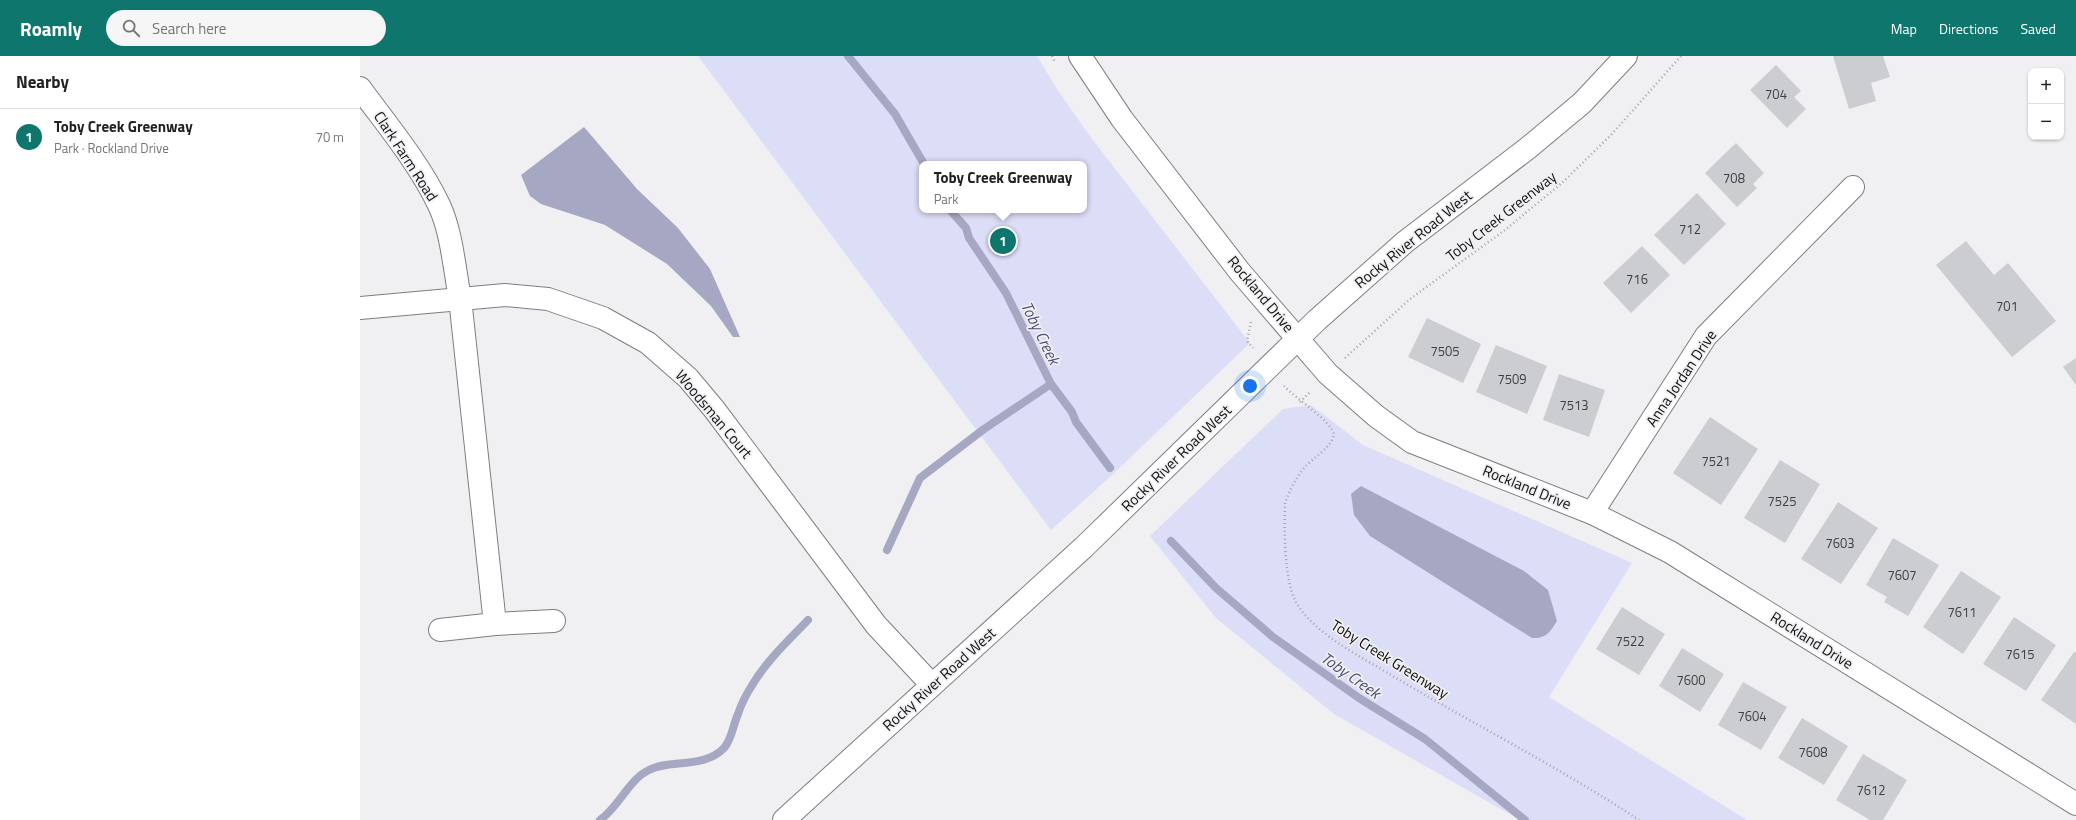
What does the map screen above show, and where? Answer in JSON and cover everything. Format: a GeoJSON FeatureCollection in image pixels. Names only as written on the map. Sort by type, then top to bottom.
{"type":"FeatureCollection","features":[{"type":"Feature","properties":{"kind":"street","name":"Rockland Drive"},"geometry":{"type":"LineString","coordinates":[[1080,56],[1122,119],[1240,272],[1328,374],[1376,416],[1412,442],[1592,513],[1670,552],[2076,804]]}},
{"type":"Feature","properties":{"kind":"street","name":"Rocky River Road West"},"geometry":{"type":"LineString","coordinates":[[784,820],[1084,547],[1298,338],[1405,242],[1528,148],[1582,103],[1626,56]]}},
{"type":"Feature","properties":{"kind":"street","name":"Clark Farm Road"},"geometry":{"type":"LineString","coordinates":[[360,88],[426,182],[439,206],[451,245],[460,298],[495,624]]}},
{"type":"Feature","properties":{"kind":"street","name":"Anna Jordan Drive"},"geometry":{"type":"LineString","coordinates":[[1592,513],[1706,336],[1853,187]]}},
{"type":"Feature","properties":{"kind":"street","name":"Woodsman Court"},"geometry":{"type":"LineString","coordinates":[[360,308],[505,295],[548,299],[603,318],[648,343],[688,378],[710,404],[876,625],[932,685]]}},
{"type":"Feature","properties":{"kind":"street"},"geometry":{"type":"LineString","coordinates":[[440,630],[495,624],[554,621]]}},
{"type":"Feature","properties":{"kind":"path","name":"Toby Creek Greenway"},"geometry":{"type":"LineString","coordinates":[[1339,363],[1410,299],[1505,230],[1562,183],[1616,130],[1681,56]]}},
{"type":"Feature","properties":{"kind":"path"},"geometry":{"type":"LineString","coordinates":[[1300,402],[1313,388]]}},
{"type":"Feature","properties":{"kind":"path","name":"Toby Creek Greenway"},"geometry":{"type":"LineString","coordinates":[[1287,389],[1300,402],[1329,424],[1334,434],[1328,446],[1304,468],[1289,493],[1285,503],[1287,568],[1291,590],[1300,608],[1328,636],[1416,690],[1601,795],[1639,820]]}},
{"type":"Feature","properties":{"kind":"shaded area"},"geometry":{"type":"Polygon","coordinates":[[[698,56],[1037,56],[1057,89],[1092,139],[1250,343],[1110,477],[1051,530],[698,56]]]}},
{"type":"Feature","properties":{"kind":"shaded area"},"geometry":{"type":"Polygon","coordinates":[[[584,127],[637,189],[678,228],[710,269],[740,337],[733,337],[711,306],[667,264],[605,225],[541,204],[530,196],[521,175],[584,127]]]}},
{"type":"Feature","properties":{"kind":"shaded area"},"geometry":{"type":"Polygon","coordinates":[[[1311,405],[1363,445],[1632,563],[1549,697],[1747,820],[1520,820],[1334,714],[1216,618],[1150,536],[1283,409],[1311,405]]]}},
{"type":"Feature","properties":{"kind":"shaded area"},"geometry":{"type":"Polygon","coordinates":[[[1361,486],[1524,571],[1548,590],[1557,621],[1552,628],[1544,636],[1532,638],[1370,536],[1354,515],[1351,494],[1361,486]]]}},
{"type":"Feature","properties":{"kind":"building"},"geometry":{"type":"Polygon","coordinates":[[[1833,56],[1883,56],[1890,77],[1871,83],[1876,101],[1849,109],[1833,56]]]}},
{"type":"Feature","properties":{"kind":"building"},"geometry":{"type":"Polygon","coordinates":[[[1776,65],[1801,91],[1794,97],[1806,109],[1787,128],[1750,90],[1776,65]]]}},
{"type":"Feature","properties":{"kind":"building"},"geometry":{"type":"Polygon","coordinates":[[[1736,143],[1764,173],[1753,184],[1757,188],[1737,207],[1705,173],[1736,143]]]}},
{"type":"Feature","properties":{"kind":"building"},"geometry":{"type":"Polygon","coordinates":[[[1697,193],[1726,224],[1684,265],[1654,235],[1697,193]]]}},
{"type":"Feature","properties":{"kind":"building"},"geometry":{"type":"Polygon","coordinates":[[[1966,241],[1994,275],[2008,263],[2056,321],[2012,357],[1936,265],[1966,241]]]}},
{"type":"Feature","properties":{"kind":"building"},"geometry":{"type":"Polygon","coordinates":[[[1642,246],[1670,275],[1631,313],[1603,283],[1642,246]]]}},
{"type":"Feature","properties":{"kind":"building"},"geometry":{"type":"Polygon","coordinates":[[[1427,318],[1481,344],[1463,383],[1408,357],[1427,318]]]}},
{"type":"Feature","properties":{"kind":"building"},"geometry":{"type":"Polygon","coordinates":[[[1496,345],[1547,366],[1527,414],[1476,392],[1496,345]]]}},
{"type":"Feature","properties":{"kind":"building"},"geometry":{"type":"Polygon","coordinates":[[[2076,358],[2076,385],[2063,367],[2076,358]]]}},
{"type":"Feature","properties":{"kind":"building"},"geometry":{"type":"Polygon","coordinates":[[[1559,374],[1605,390],[1589,437],[1543,420],[1559,374]]]}},
{"type":"Feature","properties":{"kind":"building"},"geometry":{"type":"Polygon","coordinates":[[[1710,417],[1758,449],[1721,505],[1673,473],[1710,417]]]}},
{"type":"Feature","properties":{"kind":"building"},"geometry":{"type":"Polygon","coordinates":[[[1780,460],[1820,484],[1785,543],[1744,518],[1780,460]]]}},
{"type":"Feature","properties":{"kind":"building"},"geometry":{"type":"Polygon","coordinates":[[[1838,502],[1878,528],[1841,584],[1801,559],[1838,502]]]}},
{"type":"Feature","properties":{"kind":"building"},"geometry":{"type":"Polygon","coordinates":[[[1893,538],[1939,565],[1908,616],[1884,602],[1887,597],[1866,585],[1893,538]]]}},
{"type":"Feature","properties":{"kind":"building"},"geometry":{"type":"Polygon","coordinates":[[[1961,571],[2001,597],[1963,654],[1923,627],[1961,571]]]}},
{"type":"Feature","properties":{"kind":"building"},"geometry":{"type":"Polygon","coordinates":[[[1622,607],[1665,634],[1639,675],[1596,649],[1622,607]]]}},
{"type":"Feature","properties":{"kind":"building"},"geometry":{"type":"Polygon","coordinates":[[[2014,617],[2056,645],[2026,691],[1983,664],[2014,617]]]}},
{"type":"Feature","properties":{"kind":"building"},"geometry":{"type":"Polygon","coordinates":[[[1682,648],[1724,674],[1700,712],[1659,686],[1682,648]]]}},
{"type":"Feature","properties":{"kind":"building"},"geometry":{"type":"Polygon","coordinates":[[[2074,652],[2076,653],[2076,724],[2041,700],[2074,652]]]}},
{"type":"Feature","properties":{"kind":"building"},"geometry":{"type":"Polygon","coordinates":[[[1743,682],[1787,707],[1761,750],[1718,725],[1743,682]]]}},
{"type":"Feature","properties":{"kind":"building"},"geometry":{"type":"Polygon","coordinates":[[[1802,718],[1848,746],[1824,785],[1778,758],[1802,718]]]}},
{"type":"Feature","properties":{"kind":"building"},"geometry":{"type":"Polygon","coordinates":[[[1863,754],[1907,780],[1883,820],[1870,820],[1836,800],[1863,754]]]}},
{"type":"Feature","properties":{"kind":"waterway","name":"Toby Creek"},"geometry":{"type":"LineString","coordinates":[[848,56],[895,114],[922,161]]}},
{"type":"Feature","properties":{"kind":"waterway","name":"Toby Creek"},"geometry":{"type":"LineString","coordinates":[[953,213],[966,228],[969,238],[1006,293],[1051,384],[1072,412],[1076,422],[1110,468]]}},
{"type":"Feature","properties":{"kind":"waterway"},"geometry":{"type":"LineString","coordinates":[[887,550],[920,478],[984,429],[1051,384]]}},
{"type":"Feature","properties":{"kind":"waterway","name":"Toby Creek"},"geometry":{"type":"LineString","coordinates":[[1171,541],[1216,588],[1273,637],[1359,698],[1425,739],[1525,820]]}},
{"type":"Feature","properties":{"kind":"waterway"},"geometry":{"type":"LineString","coordinates":[[600,820],[607,815],[629,787],[642,774],[657,767],[707,759],[716,755],[724,748],[731,736],[736,718],[747,693],[763,669],[808,620]]}},
{"type":"Feature","properties":{"kind":"place","name":"Toby Creek Greenway"},"geometry":{"type":"Point","coordinates":[1003,241]}}]}
